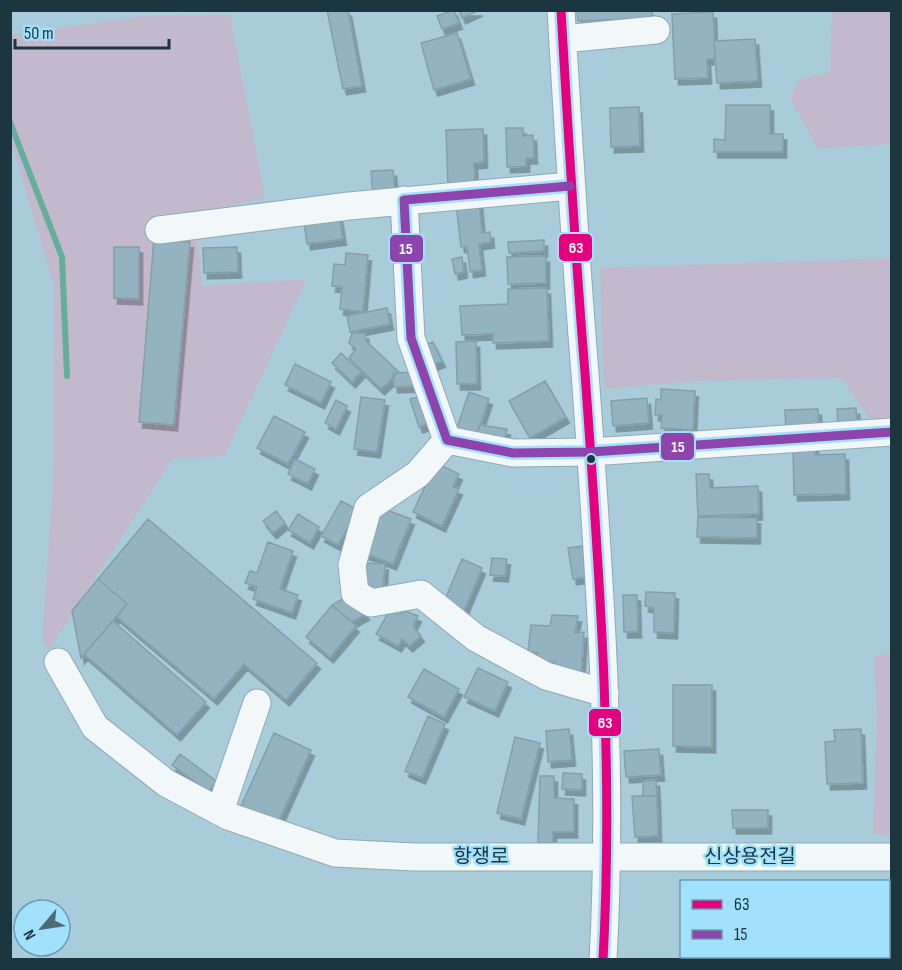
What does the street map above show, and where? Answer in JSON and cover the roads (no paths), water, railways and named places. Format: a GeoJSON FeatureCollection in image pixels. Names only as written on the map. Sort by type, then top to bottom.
{"type":"FeatureCollection","features":[{"type":"Feature","properties":{"kind":"street"},"geometry":{"type":"LineString","coordinates":[[561,10],[570,186],[600,561],[609,857],[603,960]]}},
{"type":"Feature","properties":{"kind":"street"},"geometry":{"type":"LineString","coordinates":[[563,39],[656,30]]}},
{"type":"Feature","properties":{"kind":"street"},"geometry":{"type":"LineString","coordinates":[[159,230],[404,200],[570,186]]}},
{"type":"Feature","properties":{"kind":"street"},"geometry":{"type":"LineString","coordinates":[[404,200],[411,338],[447,440]]}},
{"type":"Feature","properties":{"kind":"street"},"geometry":{"type":"LineString","coordinates":[[447,440],[513,453],[591,452],[891,432]]}},
{"type":"Feature","properties":{"kind":"street"},"geometry":{"type":"LineString","coordinates":[[447,440],[418,474],[368,508],[352,565],[355,593],[371,603],[421,594],[476,638],[546,676],[605,693]]}},
{"type":"Feature","properties":{"kind":"street","name":"항쟁로"},"geometry":{"type":"LineString","coordinates":[[58,663],[95,727],[166,783],[220,811],[335,853],[353,856],[609,857]]}},
{"type":"Feature","properties":{"kind":"street"},"geometry":{"type":"LineString","coordinates":[[220,811],[257,703]]}},
{"type":"Feature","properties":{"kind":"street","name":"신상용전길"},"geometry":{"type":"LineString","coordinates":[[609,857],[891,857]]}},
{"type":"Feature","properties":{"kind":"waterway"},"geometry":{"type":"LineString","coordinates":[[10,122],[62,257],[67,376]]}}]}
